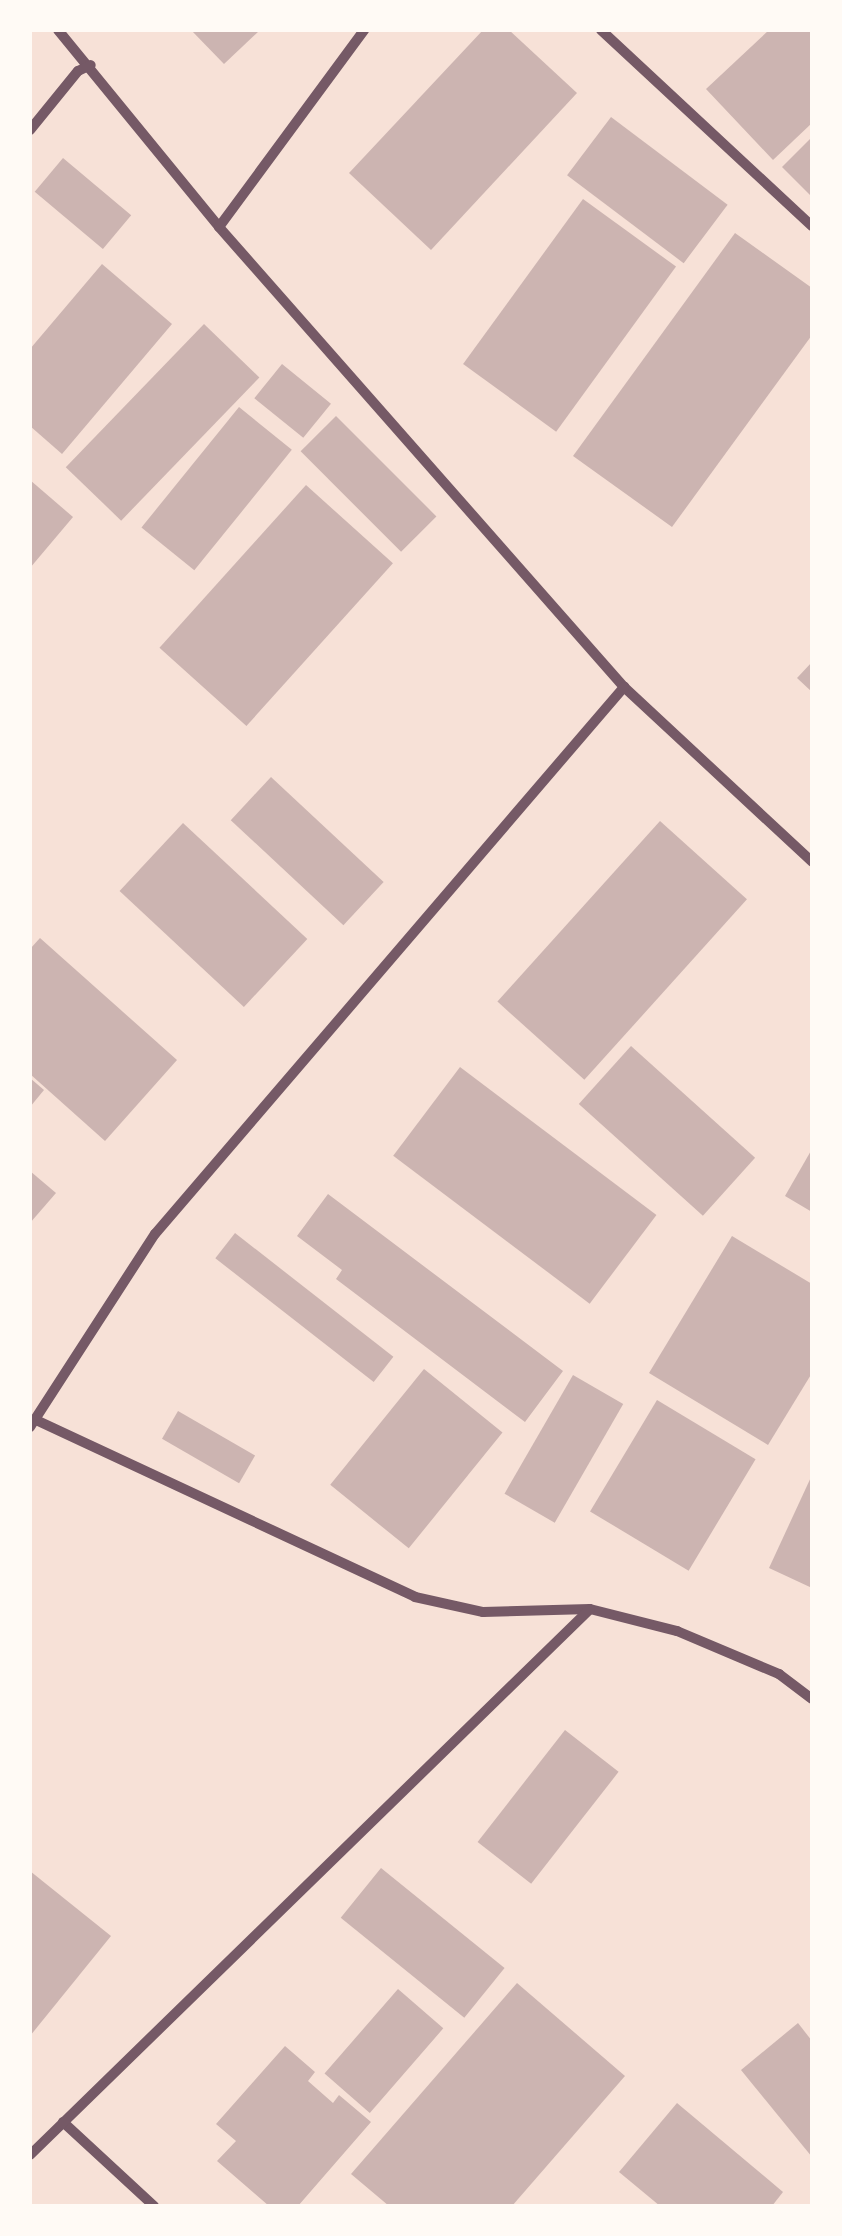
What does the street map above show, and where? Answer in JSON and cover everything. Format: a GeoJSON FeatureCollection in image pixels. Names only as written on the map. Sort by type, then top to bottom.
{"type":"FeatureCollection","features":[{"type":"Feature","properties":{"kind":"street"},"geometry":{"type":"LineString","coordinates":[[58,30],[91,65],[219,227],[624,687],[812,862]]}},
{"type":"Feature","properties":{"kind":"street"},"geometry":{"type":"LineString","coordinates":[[219,227],[364,30]]}},
{"type":"Feature","properties":{"kind":"street"},"geometry":{"type":"LineString","coordinates":[[601,30],[812,226]]}},
{"type":"Feature","properties":{"kind":"street"},"geometry":{"type":"LineString","coordinates":[[30,130],[78,72],[91,65]]}},
{"type":"Feature","properties":{"kind":"street"},"geometry":{"type":"LineString","coordinates":[[624,687],[155,1234],[33,1424],[415,1597],[483,1612],[590,1609],[678,1631],[778,1674],[812,1700]]}},
{"type":"Feature","properties":{"kind":"street"},"geometry":{"type":"LineString","coordinates":[[30,2155],[590,1609]]}},
{"type":"Feature","properties":{"kind":"street"},"geometry":{"type":"LineString","coordinates":[[63,2122],[154,2206]]}},
{"type":"Feature","properties":{"kind":"building"},"geometry":{"type":"Polygon","coordinates":[[[191,30],[260,30],[224,64],[191,30]]]}},
{"type":"Feature","properties":{"kind":"building"},"geometry":{"type":"Polygon","coordinates":[[[483,30],[509,30],[577,93],[431,250],[349,173],[483,30]]]}},
{"type":"Feature","properties":{"kind":"building"},"geometry":{"type":"Polygon","coordinates":[[[769,30],[812,30],[812,123],[773,160],[706,89],[769,30]]]}},
{"type":"Feature","properties":{"kind":"building"},"geometry":{"type":"Polygon","coordinates":[[[611,117],[728,205],[684,263],[567,175],[611,117]]]}},
{"type":"Feature","properties":{"kind":"building"},"geometry":{"type":"Polygon","coordinates":[[[812,137],[812,197],[782,167],[812,137]]]}},
{"type":"Feature","properties":{"kind":"building"},"geometry":{"type":"Polygon","coordinates":[[[63,158],[131,215],[103,249],[35,192],[63,158]]]}},
{"type":"Feature","properties":{"kind":"building"},"geometry":{"type":"Polygon","coordinates":[[[583,199],[676,267],[556,432],[463,364],[583,199]]]}},
{"type":"Feature","properties":{"kind":"building"},"geometry":{"type":"Polygon","coordinates":[[[735,233],[812,288],[812,335],[672,527],[573,456],[735,233]]]}},
{"type":"Feature","properties":{"kind":"building"},"geometry":{"type":"Polygon","coordinates":[[[102,264],[172,324],[62,454],[30,426],[30,349],[102,264]]]}},
{"type":"Feature","properties":{"kind":"building"},"geometry":{"type":"Polygon","coordinates":[[[204,324],[259,377],[121,521],[66,467],[204,324]]]}},
{"type":"Feature","properties":{"kind":"building"},"geometry":{"type":"Polygon","coordinates":[[[282,364],[331,404],[303,438],[254,398],[282,364]]]}},
{"type":"Feature","properties":{"kind":"building"},"geometry":{"type":"Polygon","coordinates":[[[239,407],[292,450],[194,570],[141,527],[239,407]]]}},
{"type":"Feature","properties":{"kind":"building"},"geometry":{"type":"Polygon","coordinates":[[[336,416],[436,516],[401,552],[301,451],[336,416]]]}},
{"type":"Feature","properties":{"kind":"building"},"geometry":{"type":"Polygon","coordinates":[[[30,480],[73,517],[30,568],[30,480]]]}},
{"type":"Feature","properties":{"kind":"building"},"geometry":{"type":"Polygon","coordinates":[[[306,485],[393,563],[246,726],[159,648],[306,485]]]}},
{"type":"Feature","properties":{"kind":"building"},"geometry":{"type":"Polygon","coordinates":[[[812,662],[812,692],[797,678],[812,662]]]}},
{"type":"Feature","properties":{"kind":"building"},"geometry":{"type":"Polygon","coordinates":[[[271,777],[384,882],[343,925],[231,820],[271,777]]]}},
{"type":"Feature","properties":{"kind":"building"},"geometry":{"type":"Polygon","coordinates":[[[660,821],[747,899],[584,1080],[497,1002],[660,821]]]}},
{"type":"Feature","properties":{"kind":"building"},"geometry":{"type":"Polygon","coordinates":[[[183,823],[307,939],[244,1007],[120,891],[183,823]]]}},
{"type":"Feature","properties":{"kind":"building"},"geometry":{"type":"Polygon","coordinates":[[[40,938],[177,1060],[105,1141],[30,1074],[30,949],[40,938]]]}},
{"type":"Feature","properties":{"kind":"building"},"geometry":{"type":"Polygon","coordinates":[[[631,1046],[755,1158],[703,1216],[579,1104],[631,1046]]]}},
{"type":"Feature","properties":{"kind":"building"},"geometry":{"type":"Polygon","coordinates":[[[460,1067],[656,1215],[590,1304],[393,1156],[460,1067]]]}},
{"type":"Feature","properties":{"kind":"building"},"geometry":{"type":"Polygon","coordinates":[[[30,1078],[44,1090],[30,1107],[30,1078]]]}},
{"type":"Feature","properties":{"kind":"building"},"geometry":{"type":"Polygon","coordinates":[[[812,1149],[812,1212],[785,1196],[812,1149]]]}},
{"type":"Feature","properties":{"kind":"building"},"geometry":{"type":"Polygon","coordinates":[[[30,1171],[56,1193],[30,1223],[30,1171]]]}},
{"type":"Feature","properties":{"kind":"building"},"geometry":{"type":"Polygon","coordinates":[[[328,1194],[563,1371],[525,1422],[336,1279],[342,1270],[297,1236],[328,1194]]]}},
{"type":"Feature","properties":{"kind":"building"},"geometry":{"type":"Polygon","coordinates":[[[235,1233],[393,1357],[374,1382],[215,1258],[235,1233]]]}},
{"type":"Feature","properties":{"kind":"building"},"geometry":{"type":"Polygon","coordinates":[[[732,1236],[812,1284],[812,1373],[768,1445],[649,1373],[732,1236]]]}},
{"type":"Feature","properties":{"kind":"building"},"geometry":{"type":"Polygon","coordinates":[[[424,1369],[502,1433],[409,1548],[330,1485],[424,1369]]]}},
{"type":"Feature","properties":{"kind":"building"},"geometry":{"type":"Polygon","coordinates":[[[573,1375],[623,1404],[555,1523],[504,1494],[573,1375]]]}},
{"type":"Feature","properties":{"kind":"building"},"geometry":{"type":"Polygon","coordinates":[[[657,1400],[756,1459],[689,1571],[590,1511],[657,1400]]]}},
{"type":"Feature","properties":{"kind":"building"},"geometry":{"type":"Polygon","coordinates":[[[178,1411],[255,1456],[239,1483],[162,1439],[178,1411]]]}},
{"type":"Feature","properties":{"kind":"building"},"geometry":{"type":"Polygon","coordinates":[[[812,1475],[812,1588],[769,1568],[812,1475]]]}},
{"type":"Feature","properties":{"kind":"building"},"geometry":{"type":"Polygon","coordinates":[[[565,1730],[619,1772],[531,1884],[478,1842],[565,1730]]]}},
{"type":"Feature","properties":{"kind":"building"},"geometry":{"type":"Polygon","coordinates":[[[381,1868],[505,1968],[464,2018],[341,1918],[381,1868]]]}},
{"type":"Feature","properties":{"kind":"building"},"geometry":{"type":"Polygon","coordinates":[[[30,1871],[111,1936],[30,2036],[30,1871]]]}},
{"type":"Feature","properties":{"kind":"building"},"geometry":{"type":"Polygon","coordinates":[[[517,1983],[625,2076],[512,2206],[389,2206],[351,2174],[517,1983]]]}},
{"type":"Feature","properties":{"kind":"building"},"geometry":{"type":"Polygon","coordinates":[[[398,1989],[443,2028],[370,2113],[325,2074],[398,1989]]]}},
{"type":"Feature","properties":{"kind":"building"},"geometry":{"type":"Polygon","coordinates":[[[798,2023],[812,2041],[812,2157],[741,2070],[798,2023]]]}},
{"type":"Feature","properties":{"kind":"building"},"geometry":{"type":"Polygon","coordinates":[[[285,2046],[315,2072],[308,2081],[333,2103],[339,2095],[371,2122],[298,2206],[269,2206],[217,2161],[236,2141],[216,2124],[285,2046]]]}},
{"type":"Feature","properties":{"kind":"building"},"geometry":{"type":"Polygon","coordinates":[[[677,2103],[783,2192],[772,2206],[660,2206],[619,2172],[677,2103]]]}}]}
